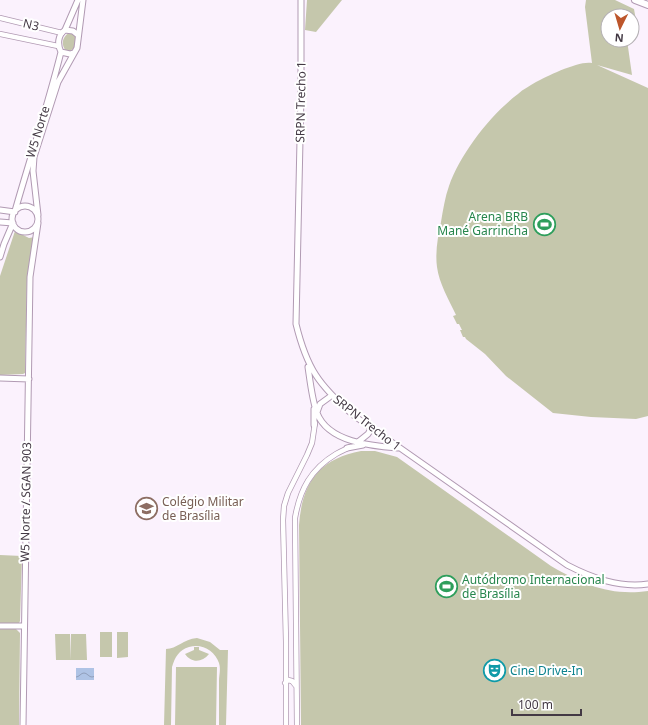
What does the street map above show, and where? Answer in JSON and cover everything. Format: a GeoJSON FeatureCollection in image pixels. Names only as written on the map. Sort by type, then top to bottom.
{"type":"FeatureCollection","features":[{"type":"Feature","properties":{"kind":"highway"},"geometry":{"type":"LineString","coordinates":[[635,0],[648,5]]}},
{"type":"Feature","properties":{"kind":"main road"},"geometry":{"type":"LineString","coordinates":[[74,53],[70,54],[61,52],[58,46],[59,37],[63,32],[78,0]]}},
{"type":"Feature","properties":{"kind":"main road"},"geometry":{"type":"LineString","coordinates":[[13,223],[16,228],[26,232],[32,230],[38,223],[33,171],[34,157],[58,82],[78,43],[83,0]]}},
{"type":"Feature","properties":{"kind":"main road","name":"SRPN Trecho 1"},"geometry":{"type":"LineString","coordinates":[[301,0],[301,102],[296,324],[307,360],[313,372],[331,396],[352,415],[567,564],[585,574],[612,583],[635,586],[648,584]]}},
{"type":"Feature","properties":{"kind":"main road"},"geometry":{"type":"LineString","coordinates":[[63,32],[73,31],[78,35]]}},
{"type":"Feature","properties":{"kind":"main road","name":"W5 Norte"},"geometry":{"type":"LineString","coordinates":[[15,211],[61,52]]}},
{"type":"Feature","properties":{"kind":"main road"},"geometry":{"type":"LineString","coordinates":[[0,257],[13,223],[12,219],[15,211],[21,207],[29,207],[36,211],[38,215]]}},
{"type":"Feature","properties":{"kind":"main road"},"geometry":{"type":"LineString","coordinates":[[0,210],[15,211]]}},
{"type":"Feature","properties":{"kind":"main road"},"geometry":{"type":"LineString","coordinates":[[0,222],[13,223]]}},
{"type":"Feature","properties":{"kind":"main road","name":"W5 Norte / SGAN 903"},"geometry":{"type":"LineString","coordinates":[[23,725],[30,277],[38,223]]}},
{"type":"Feature","properties":{"kind":"main road"},"geometry":{"type":"LineString","coordinates":[[307,360],[317,413],[323,423],[336,434],[358,442],[399,448]]}},
{"type":"Feature","properties":{"kind":"main road"},"geometry":{"type":"LineString","coordinates":[[0,378],[29,379]]}},
{"type":"Feature","properties":{"kind":"main road"},"geometry":{"type":"LineString","coordinates":[[317,413],[320,404],[331,396]]}},
{"type":"Feature","properties":{"kind":"main road"},"geometry":{"type":"LineString","coordinates":[[314,400],[314,425]]}},
{"type":"Feature","properties":{"kind":"main road"},"geometry":{"type":"LineString","coordinates":[[358,442],[368,434],[371,429]]}},
{"type":"Feature","properties":{"kind":"main road"},"geometry":{"type":"LineString","coordinates":[[348,448],[370,444]]}},
{"type":"Feature","properties":{"kind":"main road"},"geometry":{"type":"LineString","coordinates":[[0,626],[24,626]]}},
{"type":"Feature","properties":{"kind":"street","name":"N3"},"geometry":{"type":"LineString","coordinates":[[0,18],[63,32]]}},
{"type":"Feature","properties":{"kind":"street"},"geometry":{"type":"LineString","coordinates":[[0,34],[58,46]]}},
{"type":"Feature","properties":{"kind":"street"},"geometry":{"type":"LineString","coordinates":[[286,725],[284,506],[288,493],[312,443],[317,413]]}},
{"type":"Feature","properties":{"kind":"street"},"geometry":{"type":"LineString","coordinates":[[297,725],[295,518],[297,505],[301,491],[309,478],[336,454],[358,442]]}},
{"type":"Feature","properties":{"kind":"street"},"geometry":{"type":"LineString","coordinates":[[286,656],[288,671],[293,672],[296,669]]}},
{"type":"Feature","properties":{"kind":"street"},"geometry":{"type":"LineString","coordinates":[[285,683],[288,680],[292,681],[296,686]]}},
{"type":"Feature","properties":{"kind":"green space"},"geometry":{"type":"Polygon","coordinates":[[[307,0],[342,0],[316,32],[305,30],[307,0]]]}},
{"type":"Feature","properties":{"kind":"green space","name":"Arena BRB Mané Garrincha"},"geometry":{"type":"Polygon","coordinates":[[[586,0],[615,0],[632,8],[600,8],[600,48],[628,48],[632,75],[597,65],[648,88],[648,416],[636,419],[591,417],[553,413],[506,376],[485,354],[465,337],[463,337],[460,330],[462,330],[453,316],[456,315],[442,285],[437,267],[436,256],[438,238],[448,190],[461,161],[487,123],[508,102],[524,89],[541,79],[564,69],[580,64],[592,63],[585,7],[586,0]]]}},
{"type":"Feature","properties":{"kind":"green space"},"geometry":{"type":"Polygon","coordinates":[[[71,32],[77,38],[74,48],[70,51],[66,51],[63,46],[63,40],[68,33],[71,32]]]}},
{"type":"Feature","properties":{"kind":"green space"},"geometry":{"type":"Polygon","coordinates":[[[15,231],[29,238],[35,237],[27,278],[25,373],[0,375],[0,276],[15,231]]]}},
{"type":"Feature","properties":{"kind":"green space","name":"Autódromo Internacional de Brasília"},"geometry":{"type":"Polygon","coordinates":[[[361,451],[375,451],[397,457],[551,566],[575,579],[598,588],[621,592],[648,591],[648,725],[301,725],[299,525],[301,510],[304,497],[309,486],[323,467],[334,460],[361,451]]]}},
{"type":"Feature","properties":{"kind":"green space"},"geometry":{"type":"Polygon","coordinates":[[[0,555],[22,556],[19,623],[0,624],[0,555]]]}},
{"type":"Feature","properties":{"kind":"green space"},"geometry":{"type":"Polygon","coordinates":[[[0,629],[16,629],[20,633],[19,725],[0,725],[0,629]]]}},
{"type":"Feature","properties":{"kind":"green space"},"geometry":{"type":"Polygon","coordinates":[[[100,632],[112,632],[112,657],[100,657],[100,632]]]}},
{"type":"Feature","properties":{"kind":"green space"},"geometry":{"type":"Polygon","coordinates":[[[117,632],[128,632],[128,657],[117,658],[117,632]]]}},
{"type":"Feature","properties":{"kind":"green space"},"geometry":{"type":"Polygon","coordinates":[[[55,634],[70,634],[71,660],[56,660],[55,634]]]}},
{"type":"Feature","properties":{"kind":"green space"},"geometry":{"type":"Polygon","coordinates":[[[71,634],[86,634],[87,660],[71,660],[71,634]]]}},
{"type":"Feature","properties":{"kind":"green space"},"geometry":{"type":"Polygon","coordinates":[[[197,638],[210,642],[220,650],[228,650],[226,725],[219,725],[219,663],[214,655],[207,649],[194,646],[186,648],[180,652],[173,663],[171,725],[164,725],[166,649],[170,649],[188,640],[197,638]]]}},
{"type":"Feature","properties":{"kind":"green space"},"geometry":{"type":"Polygon","coordinates":[[[194,647],[199,647],[199,650],[209,654],[203,659],[197,661],[190,659],[185,654],[194,650],[194,647]]]}},
{"type":"Feature","properties":{"kind":"green space"},"geometry":{"type":"Polygon","coordinates":[[[176,667],[217,667],[216,725],[175,725],[176,667]]]}},
{"type":"Feature","properties":{"kind":"water"},"geometry":{"type":"Polygon","coordinates":[[[76,668],[94,668],[94,680],[76,680],[76,668]]]}},
{"type":"Feature","properties":{"kind":"place","name":"Arena BRB Mané Garrincha"},"geometry":{"type":"Point","coordinates":[544,224]}},
{"type":"Feature","properties":{"kind":"place","name":"Colégio Militar de Brasília"},"geometry":{"type":"Point","coordinates":[147,509]}},
{"type":"Feature","properties":{"kind":"place","name":"Autódromo Internacional de Brasília"},"geometry":{"type":"Point","coordinates":[446,587]}},
{"type":"Feature","properties":{"kind":"place","name":"Cine Drive-In"},"geometry":{"type":"Point","coordinates":[494,671]}}]}
